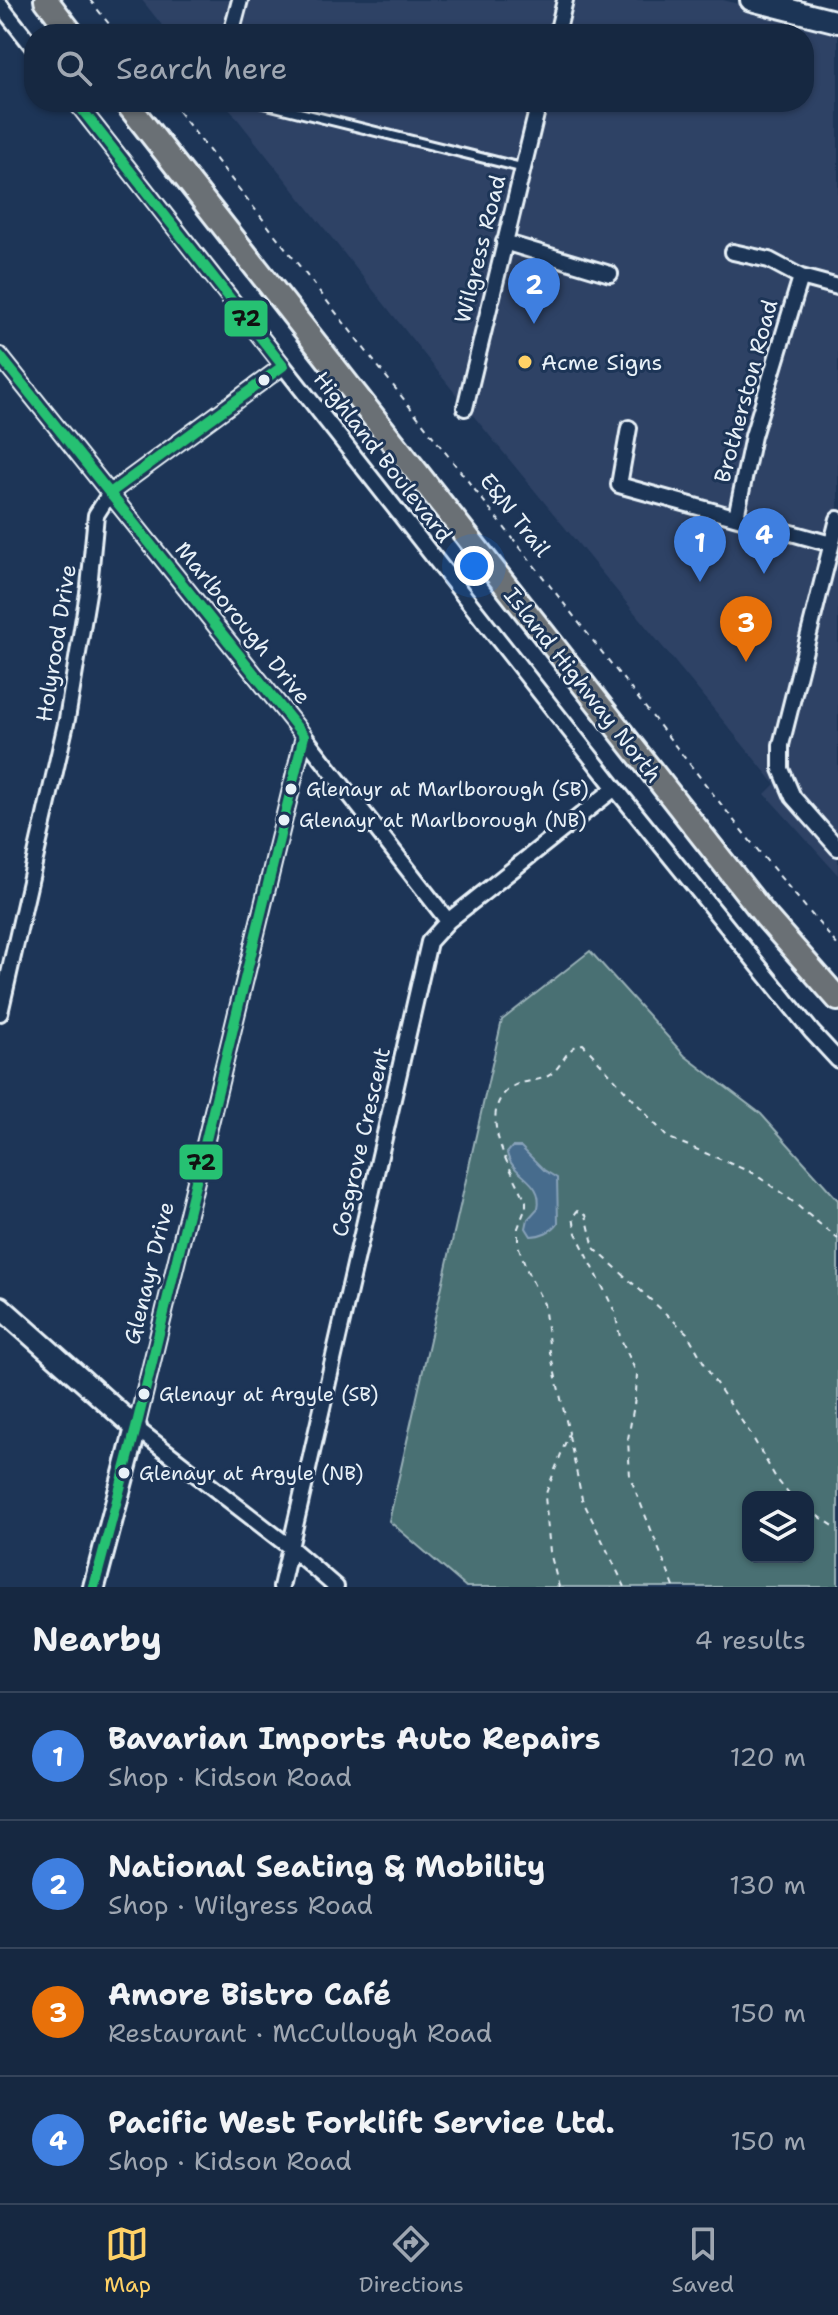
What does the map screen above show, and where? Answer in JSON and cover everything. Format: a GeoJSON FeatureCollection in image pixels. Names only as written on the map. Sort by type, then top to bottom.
{"type":"FeatureCollection","features":[{"type":"Feature","properties":{"kind":"main road"},"geometry":{"type":"LineString","coordinates":[[46,0],[64,24]]}},
{"type":"Feature","properties":{"kind":"main road","name":"Island Highway North"},"geometry":{"type":"LineString","coordinates":[[134,112],[766,917],[838,999]]}},
{"type":"Feature","properties":{"kind":"street"},"geometry":{"type":"LineString","coordinates":[[234,24],[240,0]]}},
{"type":"Feature","properties":{"kind":"street"},"geometry":{"type":"LineString","coordinates":[[559,24],[565,0]]}},
{"type":"Feature","properties":{"kind":"street"},"geometry":{"type":"LineString","coordinates":[[751,0],[838,22]]}},
{"type":"Feature","properties":{"kind":"street"},"geometry":{"type":"LineString","coordinates":[[0,5],[24,35]]}},
{"type":"Feature","properties":{"kind":"street","name":"Highland Boulevard"},"geometry":{"type":"LineString","coordinates":[[84,112],[615,788],[838,1060]]}},
{"type":"Feature","properties":{"kind":"street","name":"Wilgress Road"},"geometry":{"type":"LineString","coordinates":[[465,408],[537,112]]}},
{"type":"Feature","properties":{"kind":"street"},"geometry":{"type":"LineString","coordinates":[[504,242],[610,274]]}},
{"type":"Feature","properties":{"kind":"street","name":"Brotherston Road"},"geometry":{"type":"LineString","coordinates":[[733,252],[769,260],[801,277],[838,287]]}},
{"type":"Feature","properties":{"kind":"street","name":"Brotherston Road"},"geometry":{"type":"LineString","coordinates":[[736,517],[753,436],[801,277]]}},
{"type":"Feature","properties":{"kind":"street","name":"Marlborough Drive"},"geometry":{"type":"LineString","coordinates":[[0,356],[448,921]]}},
{"type":"Feature","properties":{"kind":"street"},"geometry":{"type":"LineString","coordinates":[[110,493],[283,366]]}},
{"type":"Feature","properties":{"kind":"street"},"geometry":{"type":"LineString","coordinates":[[629,428],[619,485],[831,544]]}},
{"type":"Feature","properties":{"kind":"street","name":"Holyrood Drive"},"geometry":{"type":"LineString","coordinates":[[0,1013],[67,719],[89,587],[96,515],[110,493]]}},
{"type":"Feature","properties":{"kind":"street"},"geometry":{"type":"LineString","coordinates":[[838,519],[781,745],[781,769],[793,797],[838,848]]}},
{"type":"Feature","properties":{"kind":"street","name":"Glenayr Drive"},"geometry":{"type":"LineString","coordinates":[[94,1587],[136,1428],[304,736]]}},
{"type":"Feature","properties":{"kind":"street","name":"Cosgrove Crescent"},"geometry":{"type":"LineString","coordinates":[[281,1587],[429,942],[448,921],[615,788]]}},
{"type":"Feature","properties":{"kind":"street"},"geometry":{"type":"LineString","coordinates":[[0,1307],[136,1428],[291,1548],[336,1587]]}},
{"type":"Feature","properties":{"kind":"lane"},"geometry":{"type":"LineString","coordinates":[[297,112],[523,168]]}},
{"type":"Feature","properties":{"kind":"path"},"geometry":{"type":"LineString","coordinates":[[90,0],[109,24]]}},
{"type":"Feature","properties":{"kind":"path","name":"E&N Trail"},"geometry":{"type":"LineString","coordinates":[[179,112],[746,836],[838,946]]}},
{"type":"Feature","properties":{"kind":"path"},"geometry":{"type":"LineString","coordinates":[[625,1587],[582,1499],[550,1352],[544,1304],[518,1245],[518,1228],[526,1201],[503,1154],[497,1127],[498,1103],[514,1086],[549,1075],[574,1046],[583,1044],[667,1137],[753,1173],[838,1239]]}},
{"type":"Feature","properties":{"kind":"path"},"geometry":{"type":"LineString","coordinates":[[674,1587],[630,1477],[628,1439],[637,1374],[620,1337],[615,1312],[576,1233],[573,1217],[577,1211],[586,1215],[594,1248],[687,1333],[713,1379],[787,1491]]}},
{"type":"Feature","properties":{"kind":"path"},"geometry":{"type":"LineString","coordinates":[[559,1587],[550,1552],[545,1496],[569,1433]]}},
{"type":"Feature","properties":{"kind":"path"},"geometry":{"type":"LineString","coordinates":[[814,1513],[838,1529]]}},
{"type":"Feature","properties":{"kind":"shaded area"},"geometry":{"type":"Polygon","coordinates":[[[142,0],[723,0],[838,29],[838,875],[765,794],[775,784],[458,397],[232,112],[814,112],[814,24],[161,24],[142,0]]]}},
{"type":"Feature","properties":{"kind":"shaded area"},"geometry":{"type":"Polygon","coordinates":[[[512,1147],[521,1147],[544,1170],[557,1178],[558,1223],[542,1234],[531,1236],[526,1228],[528,1219],[538,1208],[539,1199],[532,1185],[510,1161],[507,1153],[512,1147]]]}},
{"type":"Feature","properties":{"kind":"green space"},"geometry":{"type":"Polygon","coordinates":[[[590,951],[685,1056],[761,1114],[838,1200],[838,1587],[466,1587],[389,1521],[502,1020],[590,951]]]}},
{"type":"Feature","properties":{"kind":"transit line","name":"72"},"geometry":{"type":"LineString","coordinates":[[84,112],[283,366],[110,493]]}},
{"type":"Feature","properties":{"kind":"transit line","name":"72"},"geometry":{"type":"LineString","coordinates":[[0,356],[304,736]]}},
{"type":"Feature","properties":{"kind":"transit line","name":"72"},"geometry":{"type":"LineString","coordinates":[[94,1587],[136,1428],[304,736]]}},
{"type":"Feature","properties":{"kind":"place","name":"National Seating & Mobility"},"geometry":{"type":"Point","coordinates":[534,324]}},
{"type":"Feature","properties":{"kind":"place","name":"Acme Signs"},"geometry":{"type":"Point","coordinates":[525,362]}},
{"type":"Feature","properties":{"kind":"place","name":"Pacific West Forklift Service Ltd."},"geometry":{"type":"Point","coordinates":[764,574]}},
{"type":"Feature","properties":{"kind":"place","name":"Bavarian Imports Auto Repairs"},"geometry":{"type":"Point","coordinates":[700,582]}},
{"type":"Feature","properties":{"kind":"place","name":"Amore Bistro Café"},"geometry":{"type":"Point","coordinates":[746,662]}},
{"type":"Feature","properties":{"kind":"place","name":"Glenayr at Marlborough (SB)"},"geometry":{"type":"Point","coordinates":[291,789]}},
{"type":"Feature","properties":{"kind":"place","name":"Glenayr at Marlborough (NB)"},"geometry":{"type":"Point","coordinates":[284,820]}},
{"type":"Feature","properties":{"kind":"place","name":"Glenayr at Argyle (SB)"},"geometry":{"type":"Point","coordinates":[144,1394]}},
{"type":"Feature","properties":{"kind":"place","name":"Glenayr at Argyle (NB)"},"geometry":{"type":"Point","coordinates":[124,1473]}}]}
